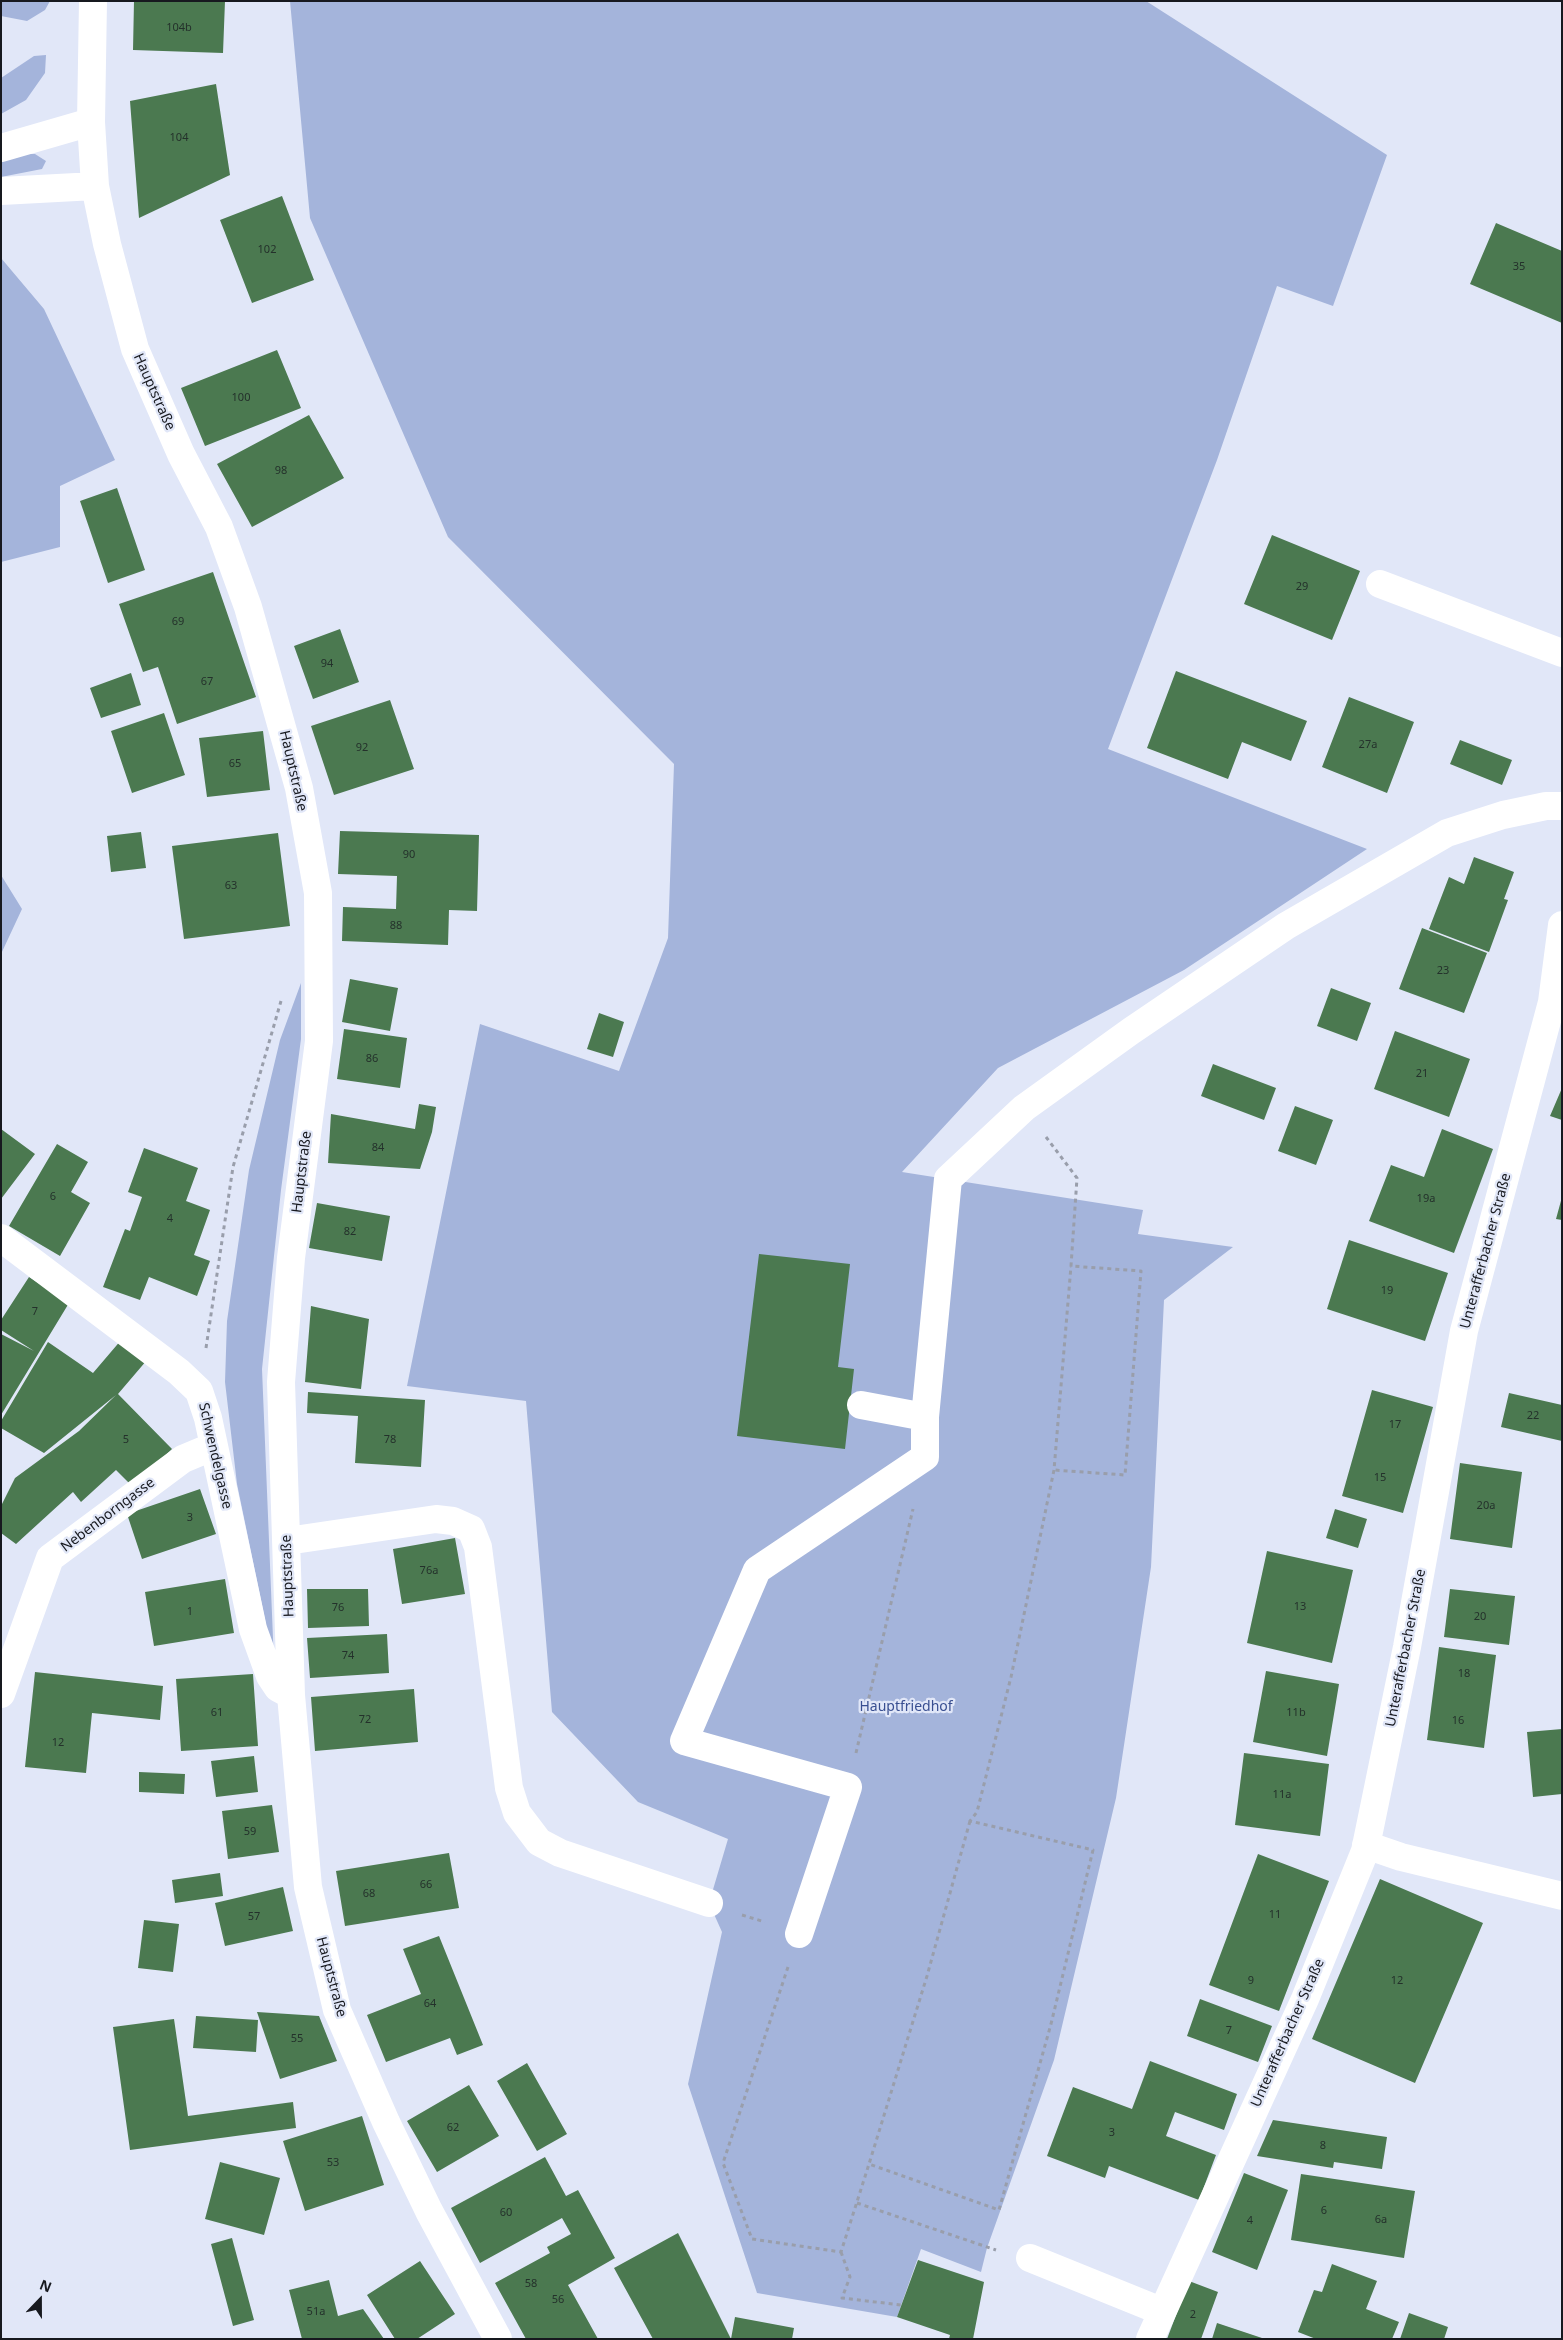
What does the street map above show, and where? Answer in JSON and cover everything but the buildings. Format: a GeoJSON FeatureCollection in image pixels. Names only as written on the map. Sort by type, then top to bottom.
{"type":"FeatureCollection","features":[{"type":"Feature","properties":{"kind":"street","name":"Hauptstraße"},"geometry":{"type":"LineString","coordinates":[[92,1],[91,122],[96,186],[107,244],[135,349],[181,454],[219,527],[248,607],[299,788],[318,893],[319,1041],[291,1258],[281,1382],[291,1695],[308,1887],[337,2010],[386,2122],[416,2184],[498,2339]]}},
{"type":"Feature","properties":{"kind":"street"},"geometry":{"type":"LineString","coordinates":[[1,148],[91,122]]}},
{"type":"Feature","properties":{"kind":"street"},"geometry":{"type":"LineString","coordinates":[[1,191],[96,186]]}},
{"type":"Feature","properties":{"kind":"street"},"geometry":{"type":"LineString","coordinates":[[1380,584],[1562,653]]}},
{"type":"Feature","properties":{"kind":"street"},"geometry":{"type":"LineString","coordinates":[[799,1934],[848,1786],[684,1741],[758,1570],[924,1457],[925,1417],[948,1179],[1024,1108],[1131,1031],[1286,926],[1447,833],[1503,815],[1546,806],[1562,806]]}},
{"type":"Feature","properties":{"kind":"street","name":"Unterafferbacher Straße"},"geometry":{"type":"LineString","coordinates":[[1150,2339],[1161,2311],[1305,1999],[1366,1845],[1407,1647],[1464,1331],[1552,1002],[1562,926]]}},
{"type":"Feature","properties":{"kind":"street","name":"Schwendelgasse"},"geometry":{"type":"LineString","coordinates":[[1,1238],[179,1372],[199,1391],[208,1418],[253,1629],[270,1676],[278,1688],[291,1695]]}},
{"type":"Feature","properties":{"kind":"street"},"geometry":{"type":"LineString","coordinates":[[861,1405],[925,1417]]}},
{"type":"Feature","properties":{"kind":"street","name":"Nebenborngasse"},"geometry":{"type":"LineString","coordinates":[[1,1694],[50,1558],[183,1459],[214,1446]]}},
{"type":"Feature","properties":{"kind":"street"},"geometry":{"type":"LineString","coordinates":[[287,1541],[436,1519],[454,1521],[471,1529],[478,1547],[508,1788],[517,1813],[539,1842],[560,1853],[709,1903]]}},
{"type":"Feature","properties":{"kind":"street"},"geometry":{"type":"LineString","coordinates":[[1366,1845],[1401,1857],[1562,1896]]}},
{"type":"Feature","properties":{"kind":"street"},"geometry":{"type":"LineString","coordinates":[[1017,2255],[1161,2311]]}},
{"type":"Feature","properties":{"kind":"path"},"geometry":{"type":"LineString","coordinates":[[199,1391],[233,1167],[271,1028],[284,992]]}},
{"type":"Feature","properties":{"kind":"path"},"geometry":{"type":"LineString","coordinates":[[901,2306],[842,2298],[850,2277],[841,2252],[927,1976],[970,1821],[977,1812],[1011,1677],[1054,1470],[1077,1178],[1024,1108]]}},
{"type":"Feature","properties":{"kind":"path"},"geometry":{"type":"LineString","coordinates":[[1054,1470],[1125,1475],[1141,1271],[1071,1266]]}},
{"type":"Feature","properties":{"kind":"path"},"geometry":{"type":"LineString","coordinates":[[848,1786],[924,1457]]}},
{"type":"Feature","properties":{"kind":"path"},"geometry":{"type":"LineString","coordinates":[[869,2164],[998,2210],[1051,2024],[1093,1850],[970,1821]]}},
{"type":"Feature","properties":{"kind":"path"},"geometry":{"type":"LineString","coordinates":[[709,1903],[799,1934],[723,2163],[752,2239],[841,2252]]}},
{"type":"Feature","properties":{"kind":"path"},"geometry":{"type":"LineString","coordinates":[[857,2203],[987,2248],[1017,2255]]}},
{"type":"Feature","properties":{"kind":"green space"},"geometry":{"type":"Polygon","coordinates":[[[1,1],[50,1],[45,10],[27,21],[1,16],[1,1]]]}},
{"type":"Feature","properties":{"kind":"green space","name":"Hauptfriedhof"},"geometry":{"type":"Polygon","coordinates":[[[290,1],[1146,1],[1387,155],[1333,306],[1277,286],[1217,460],[1108,749],[1367,849],[1184,970],[998,1068],[902,1172],[1143,1210],[1138,1234],[1233,1247],[1164,1300],[1151,1567],[1116,1798],[1054,2060],[987,2248],[981,2272],[921,2249],[897,2317],[757,2293],[688,2084],[722,1932],[709,1903],[728,1839],[638,1802],[552,1712],[526,1401],[407,1386],[480,1024],[619,1071],[668,938],[674,764],[448,537],[310,218],[290,1]]]}},
{"type":"Feature","properties":{"kind":"green space"},"geometry":{"type":"Polygon","coordinates":[[[46,55],[45,73],[26,100],[1,114],[1,78],[34,56],[46,55]]]}},
{"type":"Feature","properties":{"kind":"green space"},"geometry":{"type":"Polygon","coordinates":[[[8,154],[35,154],[46,161],[42,169],[1,177],[1,156],[8,154]]]}},
{"type":"Feature","properties":{"kind":"green space"},"geometry":{"type":"Polygon","coordinates":[[[1,258],[44,309],[115,460],[60,486],[60,547],[1,562],[1,258]]]}},
{"type":"Feature","properties":{"kind":"green space"},"geometry":{"type":"Polygon","coordinates":[[[1,875],[22,909],[1,954],[1,875]]]}},
{"type":"Feature","properties":{"kind":"green space"},"geometry":{"type":"Polygon","coordinates":[[[301,983],[301,1039],[281,1190],[262,1369],[274,1663],[237,1484],[225,1382],[227,1321],[249,1170],[280,1040],[301,983]]]}}]}
